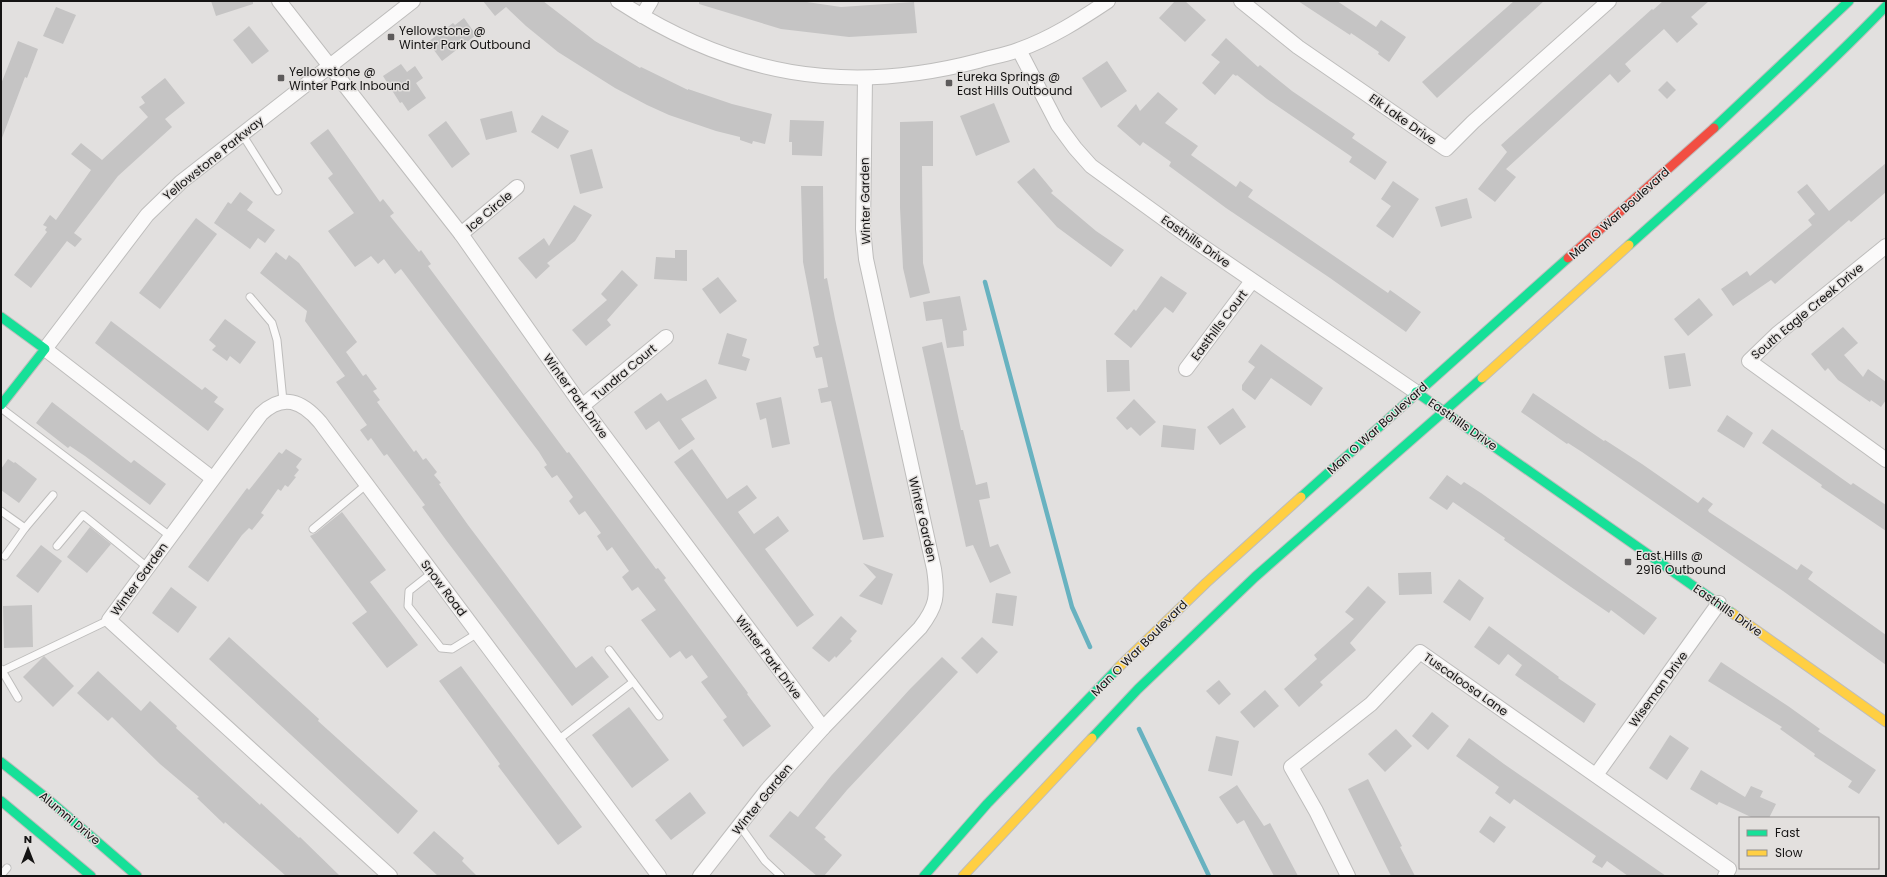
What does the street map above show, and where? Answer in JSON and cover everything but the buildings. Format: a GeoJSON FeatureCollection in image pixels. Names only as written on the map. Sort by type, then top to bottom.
{"type":"FeatureCollection","features":[{"type":"Feature","properties":{"kind":"main road","name":"Man O War Boulevard"},"geometry":{"type":"LineString","coordinates":[[924,876],[988,804],[1148,639],[1206,583],[1416,392],[1720,123],[1850,1]]}},
{"type":"Feature","properties":{"kind":"main road"},"geometry":{"type":"LineString","coordinates":[[963,876],[1144,684],[1255,577],[1444,412],[1765,123],[1860,33],[1886,6]]}},
{"type":"Feature","properties":{"kind":"main road"},"geometry":{"type":"LineString","coordinates":[[1,317],[45,349]]}},
{"type":"Feature","properties":{"kind":"main road","name":"Yellowstone Parkway"},"geometry":{"type":"LineString","coordinates":[[1,406],[45,349]]}},
{"type":"Feature","properties":{"kind":"main road","name":"Easthills Drive"},"geometry":{"type":"LineString","coordinates":[[1416,392],[1719,603],[1886,722]]}},
{"type":"Feature","properties":{"kind":"main road","name":"Alumni Drive"},"geometry":{"type":"LineString","coordinates":[[1,762],[44,796],[137,876]]}},
{"type":"Feature","properties":{"kind":"main road"},"geometry":{"type":"LineString","coordinates":[[1,801],[91,876]]}},
{"type":"Feature","properties":{"kind":"street","name":"Winter Park Drive"},"geometry":{"type":"LineString","coordinates":[[279,1],[461,234],[582,406],[823,728]]}},
{"type":"Feature","properties":{"kind":"street","name":"Yellowstone Parkway"},"geometry":{"type":"LineString","coordinates":[[45,349],[158,204],[181,182],[413,1]]}},
{"type":"Feature","properties":{"kind":"street"},"geometry":{"type":"LineString","coordinates":[[618,1],[642,16],[702,47],[746,62],[800,74],[865,78],[912,75],[946,69],[1019,50],[1083,18],[1108,1]]}},
{"type":"Feature","properties":{"kind":"street"},"geometry":{"type":"LineString","coordinates":[[642,16],[651,1]]}},
{"type":"Feature","properties":{"kind":"street","name":"Elk Lake Drive"},"geometry":{"type":"LineString","coordinates":[[1241,1],[1298,47],[1446,149],[1479,117],[1609,1]]}},
{"type":"Feature","properties":{"kind":"street","name":"Easthills Drive"},"geometry":{"type":"LineString","coordinates":[[1019,50],[1058,125],[1091,166],[1252,281],[1416,392]]}},
{"type":"Feature","properties":{"kind":"street","name":"Winter Garden"},"geometry":{"type":"LineString","coordinates":[[700,876],[767,790],[823,728],[920,628],[930,615],[936,600],[934,569],[866,259],[863,229],[865,78]]}},
{"type":"Feature","properties":{"kind":"street","name":"Ice Circle"},"geometry":{"type":"LineString","coordinates":[[461,234],[517,187]]}},
{"type":"Feature","properties":{"kind":"street","name":"South Eagle Creek Drive"},"geometry":{"type":"LineString","coordinates":[[1886,246],[1777,334],[1749,361],[1886,460]]}},
{"type":"Feature","properties":{"kind":"street","name":"Easthills Court"},"geometry":{"type":"LineString","coordinates":[[1186,369],[1252,281]]}},
{"type":"Feature","properties":{"kind":"street","name":"Tundra Court"},"geometry":{"type":"LineString","coordinates":[[582,406],[666,337]]}},
{"type":"Feature","properties":{"kind":"street"},"geometry":{"type":"LineString","coordinates":[[45,349],[212,478],[261,414],[269,406],[283,401]]}},
{"type":"Feature","properties":{"kind":"street","name":"Snow Road"},"geometry":{"type":"LineString","coordinates":[[283,401],[302,405],[311,410],[659,876]]}},
{"type":"Feature","properties":{"kind":"street","name":"Winter Garden"},"geometry":{"type":"LineString","coordinates":[[212,478],[109,620],[390,876]]}},
{"type":"Feature","properties":{"kind":"street","name":"Wiseman Drive"},"geometry":{"type":"LineString","coordinates":[[1596,775],[1719,603]]}},
{"type":"Feature","properties":{"kind":"street","name":"Tuscaloosa Lane"},"geometry":{"type":"LineString","coordinates":[[1348,876],[1316,811],[1292,767],[1371,704],[1420,652],[1729,869],[1725,876]]}},
{"type":"Feature","properties":{"kind":"lane"},"geometry":{"type":"LineString","coordinates":[[242,134],[278,191]]}},
{"type":"Feature","properties":{"kind":"lane"},"geometry":{"type":"LineString","coordinates":[[250,297],[272,323],[277,340],[283,401]]}},
{"type":"Feature","properties":{"kind":"lane"},"geometry":{"type":"LineString","coordinates":[[1,406],[170,536]]}},
{"type":"Feature","properties":{"kind":"lane"},"geometry":{"type":"LineString","coordinates":[[313,529],[367,484]]}},
{"type":"Feature","properties":{"kind":"lane"},"geometry":{"type":"LineString","coordinates":[[5,556],[25,528],[53,495]]}},
{"type":"Feature","properties":{"kind":"lane"},"geometry":{"type":"LineString","coordinates":[[1,511],[25,528]]}},
{"type":"Feature","properties":{"kind":"lane"},"geometry":{"type":"LineString","coordinates":[[57,546],[83,514],[148,567]]}},
{"type":"Feature","properties":{"kind":"lane"},"geometry":{"type":"LineString","coordinates":[[433,572],[409,591],[408,606],[441,648],[452,649],[478,633]]}},
{"type":"Feature","properties":{"kind":"lane"},"geometry":{"type":"LineString","coordinates":[[18,698],[2,670],[109,620]]}},
{"type":"Feature","properties":{"kind":"lane"},"geometry":{"type":"LineString","coordinates":[[609,650],[659,716]]}},
{"type":"Feature","properties":{"kind":"lane"},"geometry":{"type":"LineString","coordinates":[[558,740],[633,682]]}},
{"type":"Feature","properties":{"kind":"lane"},"geometry":{"type":"LineString","coordinates":[[740,826],[765,861],[781,876]]}},
{"type":"Feature","properties":{"kind":"lane"},"geometry":{"type":"LineString","coordinates":[[1,875],[7,868]]}},
{"type":"Feature","properties":{"kind":"waterway"},"geometry":{"type":"LineString","coordinates":[[985,282],[1072,607],[1090,647]]}},
{"type":"Feature","properties":{"kind":"waterway"},"geometry":{"type":"LineString","coordinates":[[1139,729],[1209,876]]}},
{"type":"Feature","properties":{"kind":"traffic: fast"},"geometry":{"type":"LineString","coordinates":[[1714,128],[1849,1]]}},
{"type":"Feature","properties":{"kind":"traffic: fast"},"geometry":{"type":"LineString","coordinates":[[1629,245],[1792,98],[1886,6]]}},
{"type":"Feature","properties":{"kind":"traffic: fast"},"geometry":{"type":"LineString","coordinates":[[1301,497],[1568,258]]}},
{"type":"Feature","properties":{"kind":"traffic: fast"},"geometry":{"type":"LineString","coordinates":[[1,317],[45,349],[1,405]]}},
{"type":"Feature","properties":{"kind":"traffic: fast"},"geometry":{"type":"LineString","coordinates":[[1092,738],[1138,689],[1255,577],[1482,378]]}},
{"type":"Feature","properties":{"kind":"traffic: fast"},"geometry":{"type":"LineString","coordinates":[[1416,392],[1732,613]]}},
{"type":"Feature","properties":{"kind":"traffic: fast"},"geometry":{"type":"LineString","coordinates":[[924,876],[987,804],[1119,667]]}},
{"type":"Feature","properties":{"kind":"traffic: fast"},"geometry":{"type":"LineString","coordinates":[[1,762],[44,796],[137,876]]}},
{"type":"Feature","properties":{"kind":"traffic: fast"},"geometry":{"type":"LineString","coordinates":[[1,801],[91,876]]}},
{"type":"Feature","properties":{"kind":"traffic: slow"},"geometry":{"type":"LineString","coordinates":[[1482,378],[1629,245]]}},
{"type":"Feature","properties":{"kind":"traffic: slow"},"geometry":{"type":"LineString","coordinates":[[1119,667],[1206,583],[1301,497]]}},
{"type":"Feature","properties":{"kind":"traffic: slow"},"geometry":{"type":"LineString","coordinates":[[1732,613],[1886,722]]}},
{"type":"Feature","properties":{"kind":"traffic: slow"},"geometry":{"type":"LineString","coordinates":[[963,876],[1092,738]]}},
{"type":"Feature","properties":{"kind":"traffic: jam"},"geometry":{"type":"LineString","coordinates":[[1568,258],[1714,128]]}},
{"type":"Feature","properties":{"kind":"place","name":"Yellowstone @ Winter Park Outbound"},"geometry":{"type":"Point","coordinates":[391,37]}},
{"type":"Feature","properties":{"kind":"place","name":"Yellowstone @ Winter Park Inbound"},"geometry":{"type":"Point","coordinates":[281,78]}},
{"type":"Feature","properties":{"kind":"place","name":"Eureka Springs @ East Hills Outbound"},"geometry":{"type":"Point","coordinates":[949,83]}},
{"type":"Feature","properties":{"kind":"place","name":"East Hills @ 2916 Outbound"},"geometry":{"type":"Point","coordinates":[1628,562]}}]}
